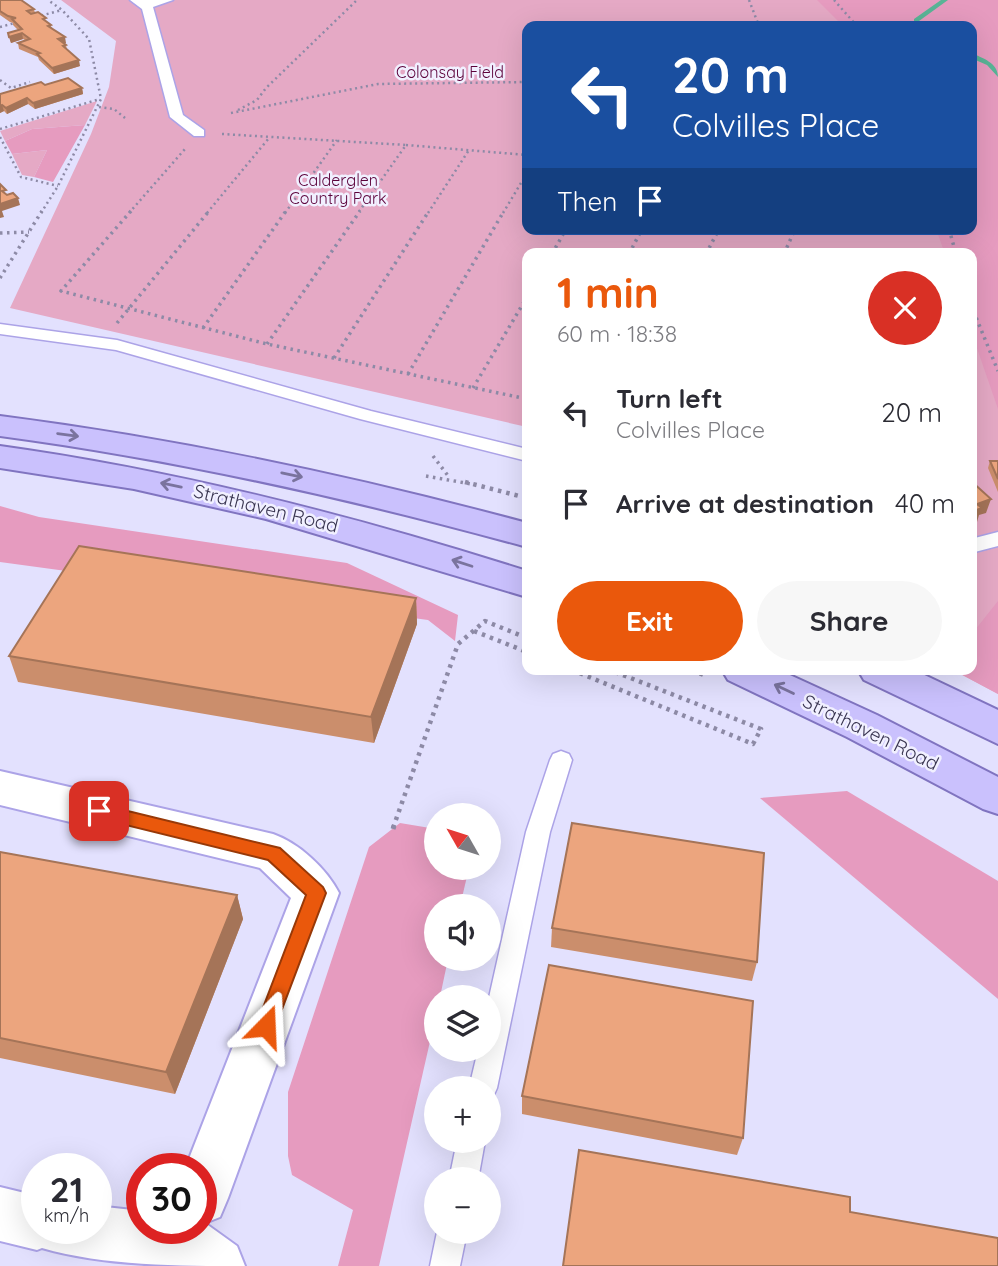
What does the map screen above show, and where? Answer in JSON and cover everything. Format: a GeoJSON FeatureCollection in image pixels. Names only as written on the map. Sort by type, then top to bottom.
{"type":"FeatureCollection","features":[{"type":"Feature","properties":{"kind":"main road","name":"Strathaven Road"},"geometry":{"type":"LineString","coordinates":[[0,426],[117,442],[289,474],[522,534]]}},
{"type":"Feature","properties":{"kind":"main road","name":"Strathaven Road"},"geometry":{"type":"LineString","coordinates":[[5,458],[162,483],[279,510],[421,550],[522,582]]}},
{"type":"Feature","properties":{"kind":"main road","name":"Strathaven Road"},"geometry":{"type":"LineString","coordinates":[[753,675],[862,726],[998,797]]}},
{"type":"Feature","properties":{"kind":"main road"},"geometry":{"type":"LineString","coordinates":[[817,675],[838,693],[998,773]]}},
{"type":"Feature","properties":{"kind":"main road"},"geometry":{"type":"LineString","coordinates":[[888,675],[998,728]]}},
{"type":"Feature","properties":{"kind":"main road"},"geometry":{"type":"LineString","coordinates":[[912,675],[940,700]]}},
{"type":"Feature","properties":{"kind":"street"},"geometry":{"type":"LineString","coordinates":[[0,788],[273,853],[316,893],[217,1179]]}},
{"type":"Feature","properties":{"kind":"street"},"geometry":{"type":"LineString","coordinates":[[0,1214],[21,1219]]}},
{"type":"Feature","properties":{"kind":"lane"},"geometry":{"type":"LineString","coordinates":[[167,0],[140,3],[177,117],[199,133]]}},
{"type":"Feature","properties":{"kind":"lane"},"geometry":{"type":"LineString","coordinates":[[0,329],[117,345],[366,415],[522,454]]}},
{"type":"Feature","properties":{"kind":"lane"},"geometry":{"type":"LineString","coordinates":[[977,544],[998,539]]}},
{"type":"Feature","properties":{"kind":"lane"},"geometry":{"type":"LineString","coordinates":[[486,1076],[538,832],[561,760]]}},
{"type":"Feature","properties":{"kind":"lane"},"geometry":{"type":"LineString","coordinates":[[445,1266],[450,1244]]}},
{"type":"Feature","properties":{"kind":"path"},"geometry":{"type":"LineString","coordinates":[[0,278],[58,186],[101,99],[89,39],[62,10],[48,0]]}},
{"type":"Feature","properties":{"kind":"path"},"geometry":{"type":"LineString","coordinates":[[357,0],[266,88],[257,100],[231,113],[378,84],[522,82]]}},
{"type":"Feature","properties":{"kind":"path"},"geometry":{"type":"LineString","coordinates":[[750,0],[757,21]]}},
{"type":"Feature","properties":{"kind":"path"},"geometry":{"type":"LineString","coordinates":[[834,0],[853,21]]}},
{"type":"Feature","properties":{"kind":"path"},"geometry":{"type":"LineString","coordinates":[[31,18],[62,10]]}},
{"type":"Feature","properties":{"kind":"path"},"geometry":{"type":"LineString","coordinates":[[0,27],[16,23]]}},
{"type":"Feature","properties":{"kind":"path"},"geometry":{"type":"LineString","coordinates":[[0,80],[10,88],[30,82]]}},
{"type":"Feature","properties":{"kind":"path"},"geometry":{"type":"LineString","coordinates":[[0,129],[101,99]]}},
{"type":"Feature","properties":{"kind":"path"},"geometry":{"type":"LineString","coordinates":[[99,107],[114,109],[125,118]]}},
{"type":"Feature","properties":{"kind":"path"},"geometry":{"type":"LineString","coordinates":[[522,155],[337,140],[199,133],[61,290],[268,344],[522,398]]}},
{"type":"Feature","properties":{"kind":"path"},"geometry":{"type":"LineString","coordinates":[[0,137],[21,177],[58,186]]}},
{"type":"Feature","properties":{"kind":"path"},"geometry":{"type":"LineString","coordinates":[[131,309],[270,137]]}},
{"type":"Feature","properties":{"kind":"path"},"geometry":{"type":"LineString","coordinates":[[203,328],[337,140]]}},
{"type":"Feature","properties":{"kind":"path"},"geometry":{"type":"LineString","coordinates":[[268,344],[406,145]]}},
{"type":"Feature","properties":{"kind":"path"},"geometry":{"type":"LineString","coordinates":[[334,358],[469,150]]}},
{"type":"Feature","properties":{"kind":"path"},"geometry":{"type":"LineString","coordinates":[[408,374],[522,181]]}},
{"type":"Feature","properties":{"kind":"path"},"geometry":{"type":"LineString","coordinates":[[0,233],[29,232]]}},
{"type":"Feature","properties":{"kind":"path"},"geometry":{"type":"LineString","coordinates":[[474,388],[522,306]]}},
{"type":"Feature","properties":{"kind":"path"},"geometry":{"type":"LineString","coordinates":[[977,320],[998,371]]}},
{"type":"Feature","properties":{"kind":"path"},"geometry":{"type":"LineString","coordinates":[[393,829],[458,645],[485,621],[522,636]]}},
{"type":"Feature","properties":{"kind":"path"},"geometry":{"type":"LineString","coordinates":[[474,631],[522,650]]}},
{"type":"Feature","properties":{"kind":"path"},"geometry":{"type":"LineString","coordinates":[[584,675],[753,744],[761,729],[623,675]]}},
{"type":"Feature","properties":{"kind":"green space","name":"Calderglen Country Park"},"geometry":{"type":"Polygon","coordinates":[[[61,0],[998,0],[998,694],[962,675],[977,675],[977,248],[522,248],[522,426],[10,308],[91,134],[109,87],[116,41],[61,0]]]}},
{"type":"Feature","properties":{"kind":"green space"},"geometry":{"type":"Polygon","coordinates":[[[97,101],[85,125],[32,129],[5,141],[0,131],[97,101]]]}},
{"type":"Feature","properties":{"kind":"green space"},"geometry":{"type":"Polygon","coordinates":[[[47,150],[34,177],[22,175],[12,154],[47,150]]]}},
{"type":"Feature","properties":{"kind":"shaded area"},"geometry":{"type":"Polygon","coordinates":[[[817,0],[998,0],[998,409],[977,348],[977,248],[943,248],[938,235],[977,235],[977,21],[838,21],[817,0]]]}},
{"type":"Feature","properties":{"kind":"shaded area"},"geometry":{"type":"Polygon","coordinates":[[[85,125],[53,182],[34,177],[47,150],[12,154],[5,141],[32,129],[85,125]]]}},
{"type":"Feature","properties":{"kind":"shaded area"},"geometry":{"type":"Polygon","coordinates":[[[0,506],[39,517],[347,563],[458,615],[455,641],[428,620],[0,562],[0,506]]]}},
{"type":"Feature","properties":{"kind":"shaded area"},"geometry":{"type":"Polygon","coordinates":[[[998,601],[998,694],[962,675],[977,675],[977,627],[998,601]]]}},
{"type":"Feature","properties":{"kind":"shaded area"},"geometry":{"type":"Polygon","coordinates":[[[847,791],[998,881],[998,999],[760,798],[847,791]]]}},
{"type":"Feature","properties":{"kind":"shaded area"},"geometry":{"type":"Polygon","coordinates":[[[400,823],[424,827],[424,880],[466,880],[463,894],[424,894],[424,971],[445,971],[443,985],[424,985],[425,1062],[379,1266],[338,1266],[353,1210],[292,1175],[288,1156],[288,1092],[369,847],[400,823]]]}},
{"type":"Feature","properties":{"kind":"building"},"geometry":{"type":"Polygon","coordinates":[[[0,0],[21,0],[34,9],[27,11],[31,14],[38,12],[46,18],[43,19],[51,25],[48,26],[65,37],[58,39],[66,45],[63,46],[79,60],[52,68],[37,54],[40,53],[18,43],[30,39],[22,33],[9,37],[8,33],[22,29],[12,19],[16,18],[0,11],[0,0]]]}},
{"type":"Feature","properties":{"kind":"building"},"geometry":{"type":"Polygon","coordinates":[[[68,78],[82,88],[33,103],[27,98],[6,108],[0,106],[0,94],[41,82],[45,85],[68,78]]]}},
{"type":"Feature","properties":{"kind":"building"},"geometry":{"type":"Polygon","coordinates":[[[0,184],[7,195],[13,193],[18,198],[0,204],[0,184]]]}},
{"type":"Feature","properties":{"kind":"building"},"geometry":{"type":"Polygon","coordinates":[[[990,461],[998,461],[998,479],[990,461]]]}},
{"type":"Feature","properties":{"kind":"building"},"geometry":{"type":"Polygon","coordinates":[[[977,486],[991,499],[977,504],[977,486]]]}},
{"type":"Feature","properties":{"kind":"building"},"geometry":{"type":"Polygon","coordinates":[[[79,546],[416,598],[371,717],[9,656],[79,546]]]}},
{"type":"Feature","properties":{"kind":"building"},"geometry":{"type":"Polygon","coordinates":[[[572,823],[764,853],[757,962],[552,928],[572,823]]]}},
{"type":"Feature","properties":{"kind":"building"},"geometry":{"type":"Polygon","coordinates":[[[0,852],[237,895],[166,1072],[0,1038],[0,852]]]}},
{"type":"Feature","properties":{"kind":"building"},"geometry":{"type":"Polygon","coordinates":[[[549,965],[753,1001],[743,1138],[522,1096],[549,965]]]}},
{"type":"Feature","properties":{"kind":"building"},"geometry":{"type":"Polygon","coordinates":[[[579,1150],[850,1197],[850,1212],[998,1238],[998,1266],[563,1266],[579,1150]]]}},
{"type":"Feature","properties":{"kind":"waterway"},"geometry":{"type":"LineString","coordinates":[[916,21],[945,0]]}},
{"type":"Feature","properties":{"kind":"waterway"},"geometry":{"type":"LineString","coordinates":[[977,58],[989,64],[998,75]]}},
{"type":"Feature","properties":{"kind":"route"},"geometry":{"type":"LineString","coordinates":[[99,811],[273,853],[316,893],[266,1026]]}},
{"type":"Feature","properties":{"kind":"park label","name":"Colonsay Field"},"geometry":{"type":"Point","coordinates":[450,72]}}]}
